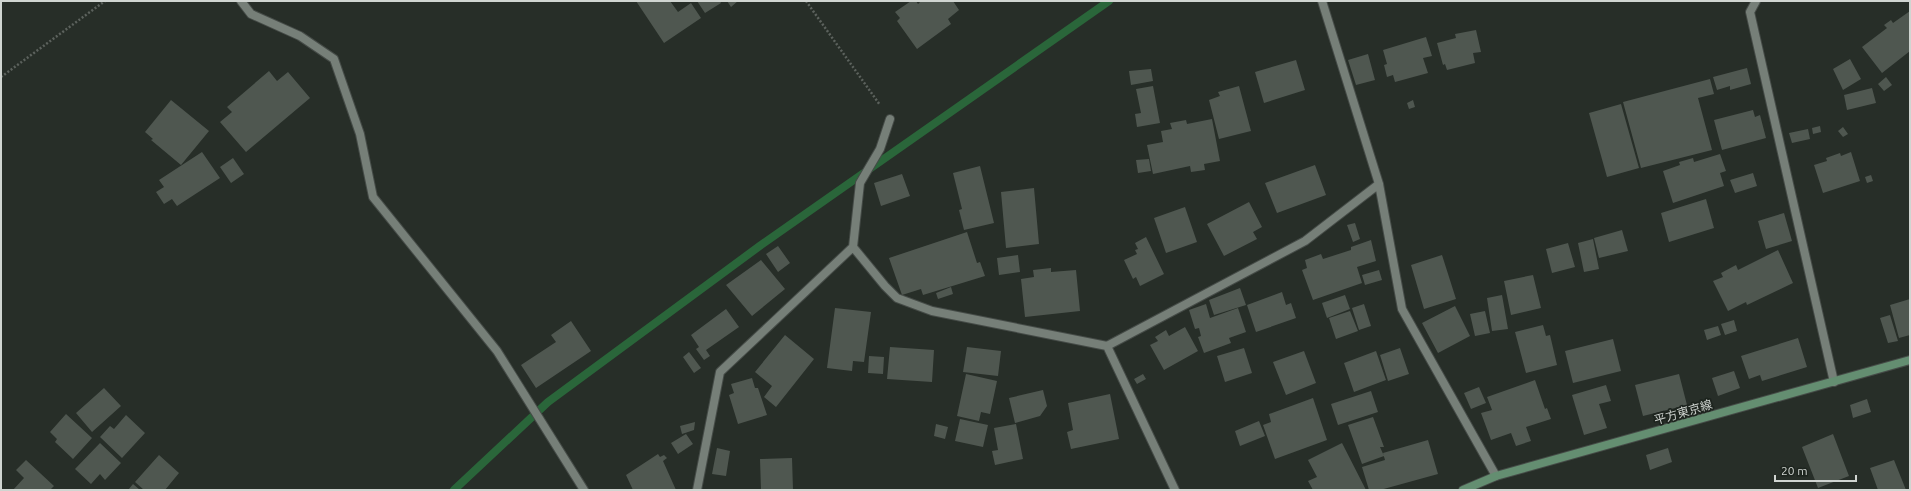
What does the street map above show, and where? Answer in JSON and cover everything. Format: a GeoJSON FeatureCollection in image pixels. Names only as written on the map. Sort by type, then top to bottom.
{"type":"FeatureCollection","features":[{"type":"Feature","properties":{"kind":"main road","name":"平方東京線"},"geometry":{"type":"LineString","coordinates":[[1463,490],[1496,476],[1910,360]]}},
{"type":"Feature","properties":{"kind":"street"},"geometry":{"type":"LineString","coordinates":[[241,1],[251,14],[300,36],[334,60],[360,134],[373,197],[497,351],[584,490]]}},
{"type":"Feature","properties":{"kind":"street"},"geometry":{"type":"LineString","coordinates":[[1322,1],[1379,184],[1402,309],[1496,476]]}},
{"type":"Feature","properties":{"kind":"street"},"geometry":{"type":"LineString","coordinates":[[1756,1],[1750,12],[1834,382]]}},
{"type":"Feature","properties":{"kind":"street"},"geometry":{"type":"LineString","coordinates":[[697,490],[720,372],[853,247],[860,183],[880,149],[890,119]]}},
{"type":"Feature","properties":{"kind":"street"},"geometry":{"type":"LineString","coordinates":[[853,247],[885,286],[897,298],[932,311],[1107,346],[1305,241],[1379,184]]}},
{"type":"Feature","properties":{"kind":"street"},"geometry":{"type":"LineString","coordinates":[[1107,346],[1175,490]]}},
{"type":"Feature","properties":{"kind":"path"},"geometry":{"type":"LineString","coordinates":[[1,77],[105,1]]}},
{"type":"Feature","properties":{"kind":"path"},"geometry":{"type":"LineString","coordinates":[[806,1],[890,119]]}},
{"type":"Feature","properties":{"kind":"building"},"geometry":{"type":"Polygon","coordinates":[[[636,1],[670,1],[678,12],[691,3],[701,18],[664,43],[636,1]]]}},
{"type":"Feature","properties":{"kind":"building"},"geometry":{"type":"Polygon","coordinates":[[[697,1],[720,1],[721,3],[705,13],[697,1]]]}},
{"type":"Feature","properties":{"kind":"building"},"geometry":{"type":"Polygon","coordinates":[[[727,1],[738,1],[731,7],[727,1]]]}},
{"type":"Feature","properties":{"kind":"building"},"geometry":{"type":"Polygon","coordinates":[[[911,1],[916,1],[918,4],[921,1],[953,1],[959,10],[948,19],[951,24],[917,49],[897,21],[900,18],[895,12],[911,1]]]}},
{"type":"Feature","properties":{"kind":"building"},"geometry":{"type":"Polygon","coordinates":[[[1910,11],[1910,51],[1882,73],[1862,47],[1887,28],[1884,25],[1891,20],[1893,23],[1910,11]]]}},
{"type":"Feature","properties":{"kind":"building"},"geometry":{"type":"Polygon","coordinates":[[[1476,30],[1481,52],[1473,53],[1475,63],[1447,70],[1445,64],[1443,65],[1437,43],[1456,38],[1455,34],[1476,30]]]}},
{"type":"Feature","properties":{"kind":"building"},"geometry":{"type":"Polygon","coordinates":[[[1426,37],[1432,56],[1423,58],[1428,73],[1395,82],[1393,75],[1387,77],[1384,65],[1387,64],[1383,50],[1426,37]]]}},
{"type":"Feature","properties":{"kind":"building"},"geometry":{"type":"Polygon","coordinates":[[[1368,54],[1375,80],[1356,85],[1348,60],[1368,54]]]}},
{"type":"Feature","properties":{"kind":"building"},"geometry":{"type":"Polygon","coordinates":[[[1850,59],[1861,79],[1843,90],[1833,69],[1850,59]]]}},
{"type":"Feature","properties":{"kind":"building"},"geometry":{"type":"Polygon","coordinates":[[[1296,60],[1305,90],[1264,103],[1255,72],[1296,60]]]}},
{"type":"Feature","properties":{"kind":"building"},"geometry":{"type":"Polygon","coordinates":[[[1747,68],[1751,84],[1730,90],[1730,86],[1717,90],[1713,77],[1747,68]]]}},
{"type":"Feature","properties":{"kind":"building"},"geometry":{"type":"Polygon","coordinates":[[[1151,69],[1153,81],[1131,85],[1129,71],[1151,69]]]}},
{"type":"Feature","properties":{"kind":"building"},"geometry":{"type":"Polygon","coordinates":[[[269,71],[277,81],[288,72],[310,98],[246,152],[220,122],[232,112],[227,107],[269,71]]]}},
{"type":"Feature","properties":{"kind":"building"},"geometry":{"type":"Polygon","coordinates":[[[1886,77],[1892,85],[1884,91],[1878,84],[1886,77]]]}},
{"type":"Feature","properties":{"kind":"building"},"geometry":{"type":"Polygon","coordinates":[[[1710,79],[1714,94],[1698,98],[1712,150],[1641,168],[1623,102],[1710,79]]]}},
{"type":"Feature","properties":{"kind":"building"},"geometry":{"type":"Polygon","coordinates":[[[1153,86],[1160,123],[1137,127],[1135,114],[1141,113],[1136,89],[1153,86]]]}},
{"type":"Feature","properties":{"kind":"building"},"geometry":{"type":"Polygon","coordinates":[[[1239,86],[1251,131],[1219,139],[1209,100],[1220,96],[1218,92],[1239,86]]]}},
{"type":"Feature","properties":{"kind":"building"},"geometry":{"type":"Polygon","coordinates":[[[1872,88],[1876,103],[1847,110],[1844,95],[1872,88]]]}},
{"type":"Feature","properties":{"kind":"building"},"geometry":{"type":"Polygon","coordinates":[[[171,100],[209,131],[181,165],[151,140],[153,139],[145,132],[171,100]]]}},
{"type":"Feature","properties":{"kind":"building"},"geometry":{"type":"Polygon","coordinates":[[[1413,100],[1415,107],[1409,109],[1407,103],[1413,100]]]}},
{"type":"Feature","properties":{"kind":"building"},"geometry":{"type":"Polygon","coordinates":[[[1621,104],[1639,168],[1607,177],[1589,113],[1621,104]]]}},
{"type":"Feature","properties":{"kind":"building"},"geometry":{"type":"Polygon","coordinates":[[[1753,110],[1755,117],[1760,115],[1766,138],[1722,150],[1714,120],[1753,110]]]}},
{"type":"Feature","properties":{"kind":"building"},"geometry":{"type":"Polygon","coordinates":[[[1212,119],[1220,161],[1204,164],[1205,170],[1191,172],[1190,166],[1153,174],[1147,145],[1163,142],[1161,131],[1172,129],[1170,123],[1186,120],[1187,124],[1212,119]]]}},
{"type":"Feature","properties":{"kind":"building"},"geometry":{"type":"Polygon","coordinates":[[[1820,126],[1821,132],[1813,134],[1812,128],[1820,126]]]}},
{"type":"Feature","properties":{"kind":"building"},"geometry":{"type":"Polygon","coordinates":[[[1843,127],[1848,134],[1843,137],[1838,131],[1843,127]]]}},
{"type":"Feature","properties":{"kind":"building"},"geometry":{"type":"Polygon","coordinates":[[[1808,129],[1810,139],[1792,143],[1789,133],[1808,129]]]}},
{"type":"Feature","properties":{"kind":"building"},"geometry":{"type":"Polygon","coordinates":[[[202,152],[220,178],[177,206],[172,199],[164,204],[156,192],[164,187],[159,180],[202,152]]]}},
{"type":"Feature","properties":{"kind":"building"},"geometry":{"type":"Polygon","coordinates":[[[1851,152],[1860,181],[1823,193],[1814,165],[1827,161],[1826,158],[1840,153],[1841,156],[1851,152]]]}},
{"type":"Feature","properties":{"kind":"building"},"geometry":{"type":"Polygon","coordinates":[[[1720,154],[1726,171],[1720,173],[1724,186],[1673,203],[1663,171],[1680,165],[1679,162],[1693,158],[1694,162],[1720,154]]]}},
{"type":"Feature","properties":{"kind":"building"},"geometry":{"type":"Polygon","coordinates":[[[233,158],[244,174],[231,183],[220,167],[233,158]]]}},
{"type":"Feature","properties":{"kind":"building"},"geometry":{"type":"Polygon","coordinates":[[[1149,159],[1151,171],[1138,173],[1136,160],[1149,159]]]}},
{"type":"Feature","properties":{"kind":"building"},"geometry":{"type":"Polygon","coordinates":[[[1315,165],[1326,195],[1277,213],[1265,183],[1315,165]]]}},
{"type":"Feature","properties":{"kind":"building"},"geometry":{"type":"Polygon","coordinates":[[[980,166],[994,223],[964,230],[959,210],[962,209],[953,173],[980,166]]]}},
{"type":"Feature","properties":{"kind":"building"},"geometry":{"type":"Polygon","coordinates":[[[1753,173],[1757,186],[1735,193],[1730,180],[1753,173]]]}},
{"type":"Feature","properties":{"kind":"building"},"geometry":{"type":"Polygon","coordinates":[[[902,174],[910,196],[881,206],[874,183],[902,174]]]}},
{"type":"Feature","properties":{"kind":"building"},"geometry":{"type":"Polygon","coordinates":[[[1871,175],[1873,181],[1867,183],[1865,177],[1871,175]]]}},
{"type":"Feature","properties":{"kind":"building"},"geometry":{"type":"Polygon","coordinates":[[[1034,188],[1039,244],[1006,248],[1001,192],[1034,188]]]}},
{"type":"Feature","properties":{"kind":"building"},"geometry":{"type":"Polygon","coordinates":[[[1706,199],[1714,228],[1669,242],[1661,213],[1706,199]]]}},
{"type":"Feature","properties":{"kind":"building"},"geometry":{"type":"Polygon","coordinates":[[[1249,202],[1262,227],[1253,232],[1257,239],[1224,256],[1207,224],[1249,202]]]}},
{"type":"Feature","properties":{"kind":"building"},"geometry":{"type":"Polygon","coordinates":[[[1185,207],[1197,242],[1166,253],[1154,218],[1185,207]]]}},
{"type":"Feature","properties":{"kind":"building"},"geometry":{"type":"Polygon","coordinates":[[[1784,213],[1792,241],[1766,249],[1758,221],[1784,213]]]}},
{"type":"Feature","properties":{"kind":"building"},"geometry":{"type":"Polygon","coordinates":[[[1355,223],[1360,239],[1353,242],[1347,225],[1355,223]]]}},
{"type":"Feature","properties":{"kind":"building"},"geometry":{"type":"Polygon","coordinates":[[[1622,230],[1628,251],[1599,258],[1594,238],[1622,230]]]}},
{"type":"Feature","properties":{"kind":"building"},"geometry":{"type":"Polygon","coordinates":[[[967,232],[977,263],[980,262],[985,276],[923,295],[921,289],[902,295],[889,258],[967,232]]]}},
{"type":"Feature","properties":{"kind":"building"},"geometry":{"type":"Polygon","coordinates":[[[1146,237],[1164,274],[1140,286],[1136,277],[1133,279],[1124,260],[1137,254],[1135,250],[1138,249],[1135,243],[1146,237]]]}},
{"type":"Feature","properties":{"kind":"building"},"geometry":{"type":"Polygon","coordinates":[[[1593,239],[1599,269],[1584,272],[1578,243],[1593,239]]]}},
{"type":"Feature","properties":{"kind":"building"},"geometry":{"type":"Polygon","coordinates":[[[1371,240],[1376,261],[1357,267],[1362,283],[1313,300],[1302,270],[1307,268],[1305,260],[1321,254],[1323,259],[1351,250],[1351,247],[1371,240]]]}},
{"type":"Feature","properties":{"kind":"building"},"geometry":{"type":"Polygon","coordinates":[[[1568,243],[1575,267],[1552,273],[1546,249],[1568,243]]]}},
{"type":"Feature","properties":{"kind":"building"},"geometry":{"type":"Polygon","coordinates":[[[778,246],[790,263],[778,272],[766,254],[778,246]]]}},
{"type":"Feature","properties":{"kind":"building"},"geometry":{"type":"Polygon","coordinates":[[[1778,250],[1793,283],[1747,305],[1746,302],[1728,311],[1713,281],[1723,277],[1721,273],[1736,265],[1738,270],[1778,250]]]}},
{"type":"Feature","properties":{"kind":"building"},"geometry":{"type":"Polygon","coordinates":[[[1018,255],[1020,272],[999,275],[997,258],[1018,255]]]}},
{"type":"Feature","properties":{"kind":"building"},"geometry":{"type":"Polygon","coordinates":[[[1442,255],[1456,299],[1424,309],[1411,265],[1442,255]]]}},
{"type":"Feature","properties":{"kind":"building"},"geometry":{"type":"Polygon","coordinates":[[[761,260],[785,289],[752,316],[726,285],[761,260]]]}},
{"type":"Feature","properties":{"kind":"building"},"geometry":{"type":"Polygon","coordinates":[[[1051,268],[1051,272],[1076,270],[1080,311],[1025,317],[1021,279],[1034,277],[1033,270],[1051,268]]]}},
{"type":"Feature","properties":{"kind":"building"},"geometry":{"type":"Polygon","coordinates":[[[1379,270],[1382,280],[1365,285],[1362,275],[1379,270]]]}},
{"type":"Feature","properties":{"kind":"building"},"geometry":{"type":"Polygon","coordinates":[[[1533,275],[1541,308],[1511,315],[1504,281],[1533,275]]]}},
{"type":"Feature","properties":{"kind":"building"},"geometry":{"type":"Polygon","coordinates":[[[951,287],[953,294],[938,299],[936,293],[951,287]]]}},
{"type":"Feature","properties":{"kind":"building"},"geometry":{"type":"Polygon","coordinates":[[[1240,288],[1246,305],[1214,315],[1209,300],[1240,288]]]}},
{"type":"Feature","properties":{"kind":"building"},"geometry":{"type":"Polygon","coordinates":[[[1282,292],[1286,305],[1291,303],[1296,318],[1256,332],[1247,305],[1282,292]]]}},
{"type":"Feature","properties":{"kind":"building"},"geometry":{"type":"Polygon","coordinates":[[[1345,295],[1350,309],[1327,318],[1322,303],[1345,295]]]}},
{"type":"Feature","properties":{"kind":"building"},"geometry":{"type":"Polygon","coordinates":[[[1502,295],[1508,329],[1492,331],[1487,298],[1502,295]]]}},
{"type":"Feature","properties":{"kind":"building"},"geometry":{"type":"Polygon","coordinates":[[[1910,299],[1910,335],[1899,338],[1890,305],[1910,299]]]}},
{"type":"Feature","properties":{"kind":"building"},"geometry":{"type":"Polygon","coordinates":[[[1206,304],[1210,318],[1238,308],[1246,332],[1229,338],[1231,343],[1204,353],[1198,337],[1201,336],[1199,328],[1195,329],[1189,310],[1206,304]]]}},
{"type":"Feature","properties":{"kind":"building"},"geometry":{"type":"Polygon","coordinates":[[[1364,304],[1371,326],[1359,330],[1352,308],[1364,304]]]}},
{"type":"Feature","properties":{"kind":"building"},"geometry":{"type":"Polygon","coordinates":[[[1455,306],[1470,336],[1438,353],[1422,323],[1455,306]]]}},
{"type":"Feature","properties":{"kind":"building"},"geometry":{"type":"Polygon","coordinates":[[[835,308],[871,312],[864,362],[853,361],[852,371],[827,368],[835,308]]]}},
{"type":"Feature","properties":{"kind":"building"},"geometry":{"type":"Polygon","coordinates":[[[726,309],[739,327],[706,350],[710,356],[704,360],[696,349],[699,347],[691,335],[726,309]]]}},
{"type":"Feature","properties":{"kind":"building"},"geometry":{"type":"Polygon","coordinates":[[[1350,311],[1358,331],[1336,339],[1329,318],[1350,311]]]}},
{"type":"Feature","properties":{"kind":"building"},"geometry":{"type":"Polygon","coordinates":[[[1485,311],[1490,333],[1475,336],[1470,314],[1485,311]]]}},
{"type":"Feature","properties":{"kind":"building"},"geometry":{"type":"Polygon","coordinates":[[[1890,315],[1898,341],[1888,343],[1880,318],[1890,315]]]}},
{"type":"Feature","properties":{"kind":"building"},"geometry":{"type":"Polygon","coordinates":[[[1734,320],[1737,331],[1725,335],[1721,324],[1734,320]]]}},
{"type":"Feature","properties":{"kind":"building"},"geometry":{"type":"Polygon","coordinates":[[[571,321],[591,351],[536,388],[521,365],[556,342],[551,335],[571,321]]]}},
{"type":"Feature","properties":{"kind":"building"},"geometry":{"type":"Polygon","coordinates":[[[1543,325],[1546,336],[1550,335],[1557,365],[1526,373],[1515,332],[1543,325]]]}},
{"type":"Feature","properties":{"kind":"building"},"geometry":{"type":"Polygon","coordinates":[[[1718,326],[1721,335],[1707,340],[1704,330],[1718,326]]]}},
{"type":"Feature","properties":{"kind":"building"},"geometry":{"type":"Polygon","coordinates":[[[1185,327],[1198,351],[1164,370],[1150,345],[1158,341],[1155,337],[1166,330],[1169,336],[1185,327]]]}},
{"type":"Feature","properties":{"kind":"building"},"geometry":{"type":"Polygon","coordinates":[[[785,335],[814,359],[776,407],[764,397],[772,386],[755,372],[785,335]]]}},
{"type":"Feature","properties":{"kind":"building"},"geometry":{"type":"Polygon","coordinates":[[[1798,338],[1807,367],[1762,381],[1760,375],[1749,379],[1741,356],[1798,338]]]}},
{"type":"Feature","properties":{"kind":"building"},"geometry":{"type":"Polygon","coordinates":[[[1613,339],[1621,371],[1573,383],[1565,351],[1613,339]]]}},
{"type":"Feature","properties":{"kind":"building"},"geometry":{"type":"Polygon","coordinates":[[[890,347],[934,350],[932,382],[887,379],[890,347]]]}},
{"type":"Feature","properties":{"kind":"building"},"geometry":{"type":"Polygon","coordinates":[[[967,347],[1001,351],[998,376],[963,372],[967,347]]]}},
{"type":"Feature","properties":{"kind":"building"},"geometry":{"type":"Polygon","coordinates":[[[1244,348],[1252,373],[1225,382],[1217,356],[1244,348]]]}},
{"type":"Feature","properties":{"kind":"building"},"geometry":{"type":"Polygon","coordinates":[[[1400,348],[1409,374],[1388,381],[1380,355],[1400,348]]]}},
{"type":"Feature","properties":{"kind":"building"},"geometry":{"type":"Polygon","coordinates":[[[1304,351],[1316,383],[1286,395],[1273,362],[1304,351]]]}},
{"type":"Feature","properties":{"kind":"building"},"geometry":{"type":"Polygon","coordinates":[[[1376,351],[1386,380],[1354,392],[1344,363],[1376,351]]]}},
{"type":"Feature","properties":{"kind":"building"},"geometry":{"type":"Polygon","coordinates":[[[689,352],[701,368],[694,373],[683,357],[689,352]]]}},
{"type":"Feature","properties":{"kind":"building"},"geometry":{"type":"Polygon","coordinates":[[[869,356],[884,357],[883,374],[868,373],[869,356]]]}},
{"type":"Feature","properties":{"kind":"building"},"geometry":{"type":"Polygon","coordinates":[[[1734,371],[1740,388],[1718,396],[1712,378],[1734,371]]]}},
{"type":"Feature","properties":{"kind":"building"},"geometry":{"type":"Polygon","coordinates":[[[966,374],[997,381],[990,414],[981,412],[979,421],[957,416],[966,374]]]}},
{"type":"Feature","properties":{"kind":"building"},"geometry":{"type":"Polygon","coordinates":[[[1143,374],[1146,379],[1137,384],[1134,379],[1143,374]]]}},
{"type":"Feature","properties":{"kind":"building"},"geometry":{"type":"Polygon","coordinates":[[[1679,374],[1687,405],[1643,416],[1635,385],[1679,374]]]}},
{"type":"Feature","properties":{"kind":"building"},"geometry":{"type":"Polygon","coordinates":[[[752,378],[755,388],[758,388],[767,415],[738,424],[729,395],[734,393],[731,384],[752,378]]]}},
{"type":"Feature","properties":{"kind":"building"},"geometry":{"type":"Polygon","coordinates":[[[1535,380],[1545,409],[1547,408],[1551,419],[1526,427],[1531,441],[1516,446],[1511,433],[1491,440],[1481,413],[1492,410],[1487,397],[1535,380]]]}},
{"type":"Feature","properties":{"kind":"building"},"geometry":{"type":"Polygon","coordinates":[[[1606,385],[1611,401],[1599,404],[1607,428],[1584,435],[1572,395],[1606,385]]]}},
{"type":"Feature","properties":{"kind":"building"},"geometry":{"type":"Polygon","coordinates":[[[1479,387],[1486,403],[1471,409],[1464,393],[1479,387]]]}},
{"type":"Feature","properties":{"kind":"building"},"geometry":{"type":"Polygon","coordinates":[[[104,388],[121,406],[92,432],[76,413],[104,388]]]}},
{"type":"Feature","properties":{"kind":"building"},"geometry":{"type":"Polygon","coordinates":[[[1043,390],[1047,406],[1040,416],[1015,423],[1009,398],[1043,390]]]}},
{"type":"Feature","properties":{"kind":"building"},"geometry":{"type":"Polygon","coordinates":[[[1371,391],[1378,412],[1338,425],[1331,404],[1371,391]]]}},
{"type":"Feature","properties":{"kind":"building"},"geometry":{"type":"Polygon","coordinates":[[[1110,394],[1119,439],[1071,449],[1067,432],[1073,430],[1068,403],[1110,394]]]}},
{"type":"Feature","properties":{"kind":"building"},"geometry":{"type":"Polygon","coordinates":[[[1313,398],[1327,440],[1275,459],[1263,425],[1271,422],[1269,414],[1313,398]]]}},
{"type":"Feature","properties":{"kind":"building"},"geometry":{"type":"Polygon","coordinates":[[[1867,399],[1871,412],[1853,418],[1850,405],[1867,399]]]}},
{"type":"Feature","properties":{"kind":"building"},"geometry":{"type":"Polygon","coordinates":[[[66,414],[92,438],[73,459],[55,442],[57,439],[50,432],[66,414]]]}},
{"type":"Feature","properties":{"kind":"building"},"geometry":{"type":"Polygon","coordinates":[[[126,415],[145,433],[122,458],[100,437],[110,426],[114,429],[126,415]]]}},
{"type":"Feature","properties":{"kind":"building"},"geometry":{"type":"Polygon","coordinates":[[[1373,417],[1384,447],[1380,447],[1384,456],[1362,464],[1348,425],[1373,417]]]}},
{"type":"Feature","properties":{"kind":"building"},"geometry":{"type":"Polygon","coordinates":[[[960,419],[988,425],[983,447],[955,441],[960,419]]]}},
{"type":"Feature","properties":{"kind":"building"},"geometry":{"type":"Polygon","coordinates":[[[1259,421],[1265,436],[1240,446],[1235,431],[1259,421]]]}},
{"type":"Feature","properties":{"kind":"building"},"geometry":{"type":"Polygon","coordinates":[[[695,422],[694,430],[682,434],[680,426],[695,422]]]}},
{"type":"Feature","properties":{"kind":"building"},"geometry":{"type":"Polygon","coordinates":[[[936,424],[948,427],[945,439],[934,436],[936,424]]]}},
{"type":"Feature","properties":{"kind":"building"},"geometry":{"type":"Polygon","coordinates":[[[1016,424],[1023,459],[995,465],[992,451],[998,450],[994,428],[1016,424]]]}},
{"type":"Feature","properties":{"kind":"building"},"geometry":{"type":"Polygon","coordinates":[[[686,434],[693,444],[678,454],[671,443],[686,434]]]}},
{"type":"Feature","properties":{"kind":"building"},"geometry":{"type":"Polygon","coordinates":[[[1833,434],[1849,476],[1818,488],[1802,447],[1833,434]]]}},
{"type":"Feature","properties":{"kind":"building"},"geometry":{"type":"Polygon","coordinates":[[[1428,440],[1438,474],[1380,490],[1369,490],[1362,467],[1385,460],[1383,453],[1428,440]]]}},
{"type":"Feature","properties":{"kind":"building"},"geometry":{"type":"Polygon","coordinates":[[[100,443],[121,463],[105,480],[100,474],[91,484],[75,469],[100,443]]]}},
{"type":"Feature","properties":{"kind":"building"},"geometry":{"type":"Polygon","coordinates":[[[1342,443],[1366,490],[1313,490],[1308,481],[1317,477],[1308,460],[1342,443]]]}},
{"type":"Feature","properties":{"kind":"building"},"geometry":{"type":"Polygon","coordinates":[[[717,448],[730,451],[726,476],[712,474],[717,448]]]}},
{"type":"Feature","properties":{"kind":"building"},"geometry":{"type":"Polygon","coordinates":[[[1668,448],[1672,462],[1650,470],[1646,455],[1668,448]]]}},
{"type":"Feature","properties":{"kind":"building"},"geometry":{"type":"Polygon","coordinates":[[[658,454],[660,457],[664,455],[667,458],[663,461],[676,490],[633,490],[626,475],[658,454]]]}},
{"type":"Feature","properties":{"kind":"building"},"geometry":{"type":"Polygon","coordinates":[[[159,455],[179,473],[165,490],[144,490],[135,482],[159,455]]]}},
{"type":"Feature","properties":{"kind":"building"},"geometry":{"type":"Polygon","coordinates":[[[792,458],[793,490],[761,490],[760,459],[792,458]]]}},
{"type":"Feature","properties":{"kind":"building"},"geometry":{"type":"Polygon","coordinates":[[[26,460],[54,486],[50,490],[13,490],[24,478],[16,470],[26,460]]]}},
{"type":"Feature","properties":{"kind":"building"},"geometry":{"type":"Polygon","coordinates":[[[1894,460],[1906,490],[1878,490],[1870,468],[1894,460]]]}},
{"type":"Feature","properties":{"kind":"building"},"geometry":{"type":"Polygon","coordinates":[[[133,484],[140,490],[128,490],[133,484]]]}},
{"type":"Feature","properties":{"kind":"waterway"},"geometry":{"type":"LineString","coordinates":[[454,490],[548,402],[761,245],[1109,1]]}}]}
